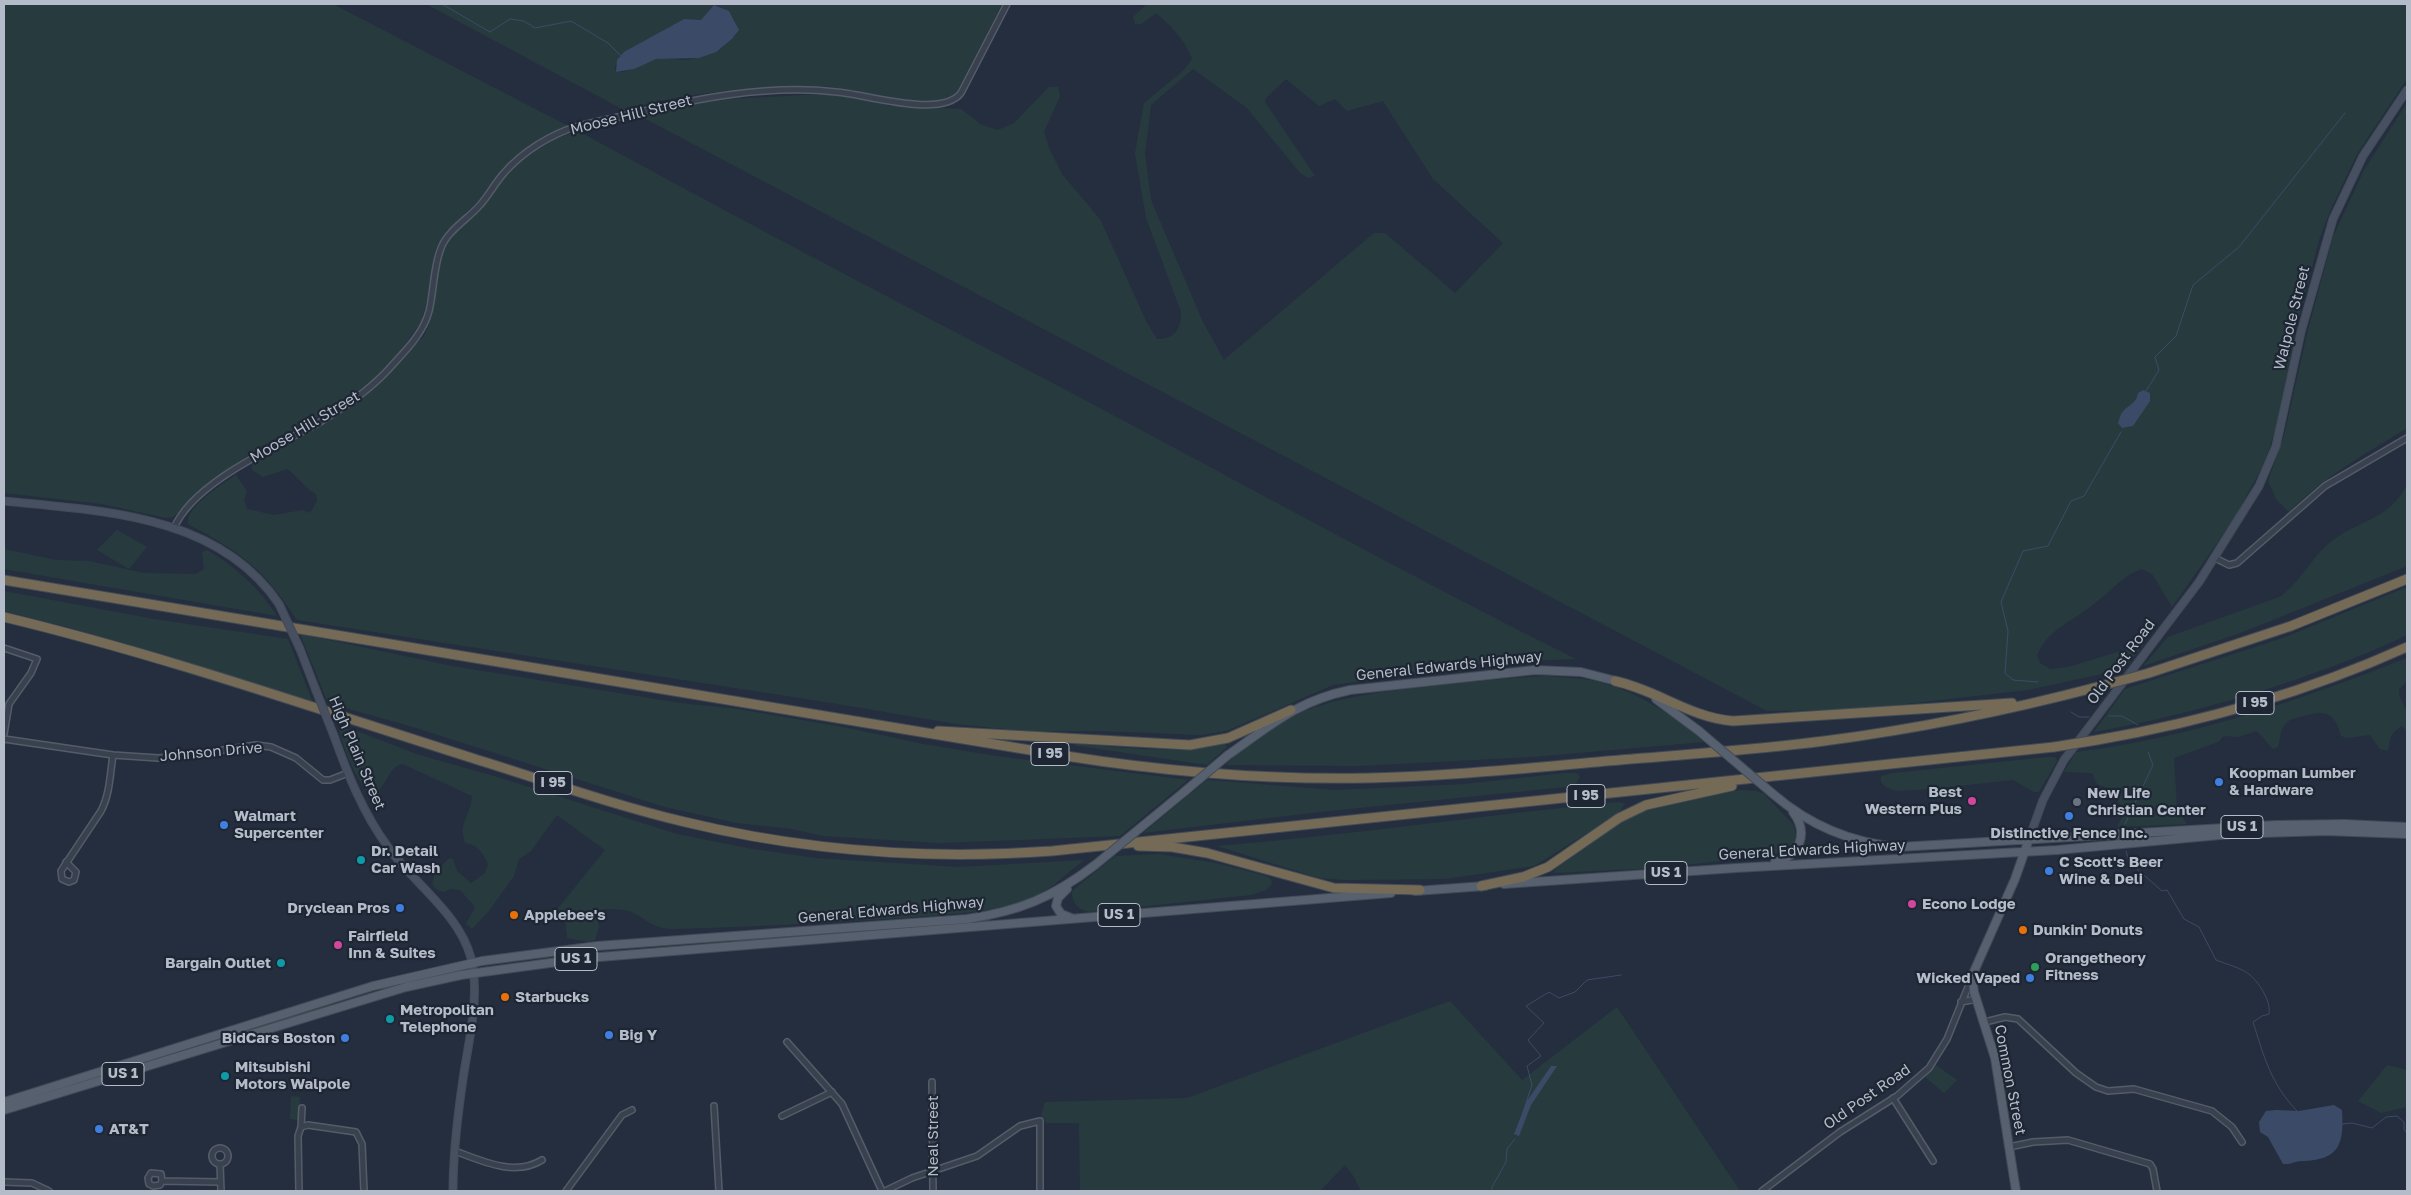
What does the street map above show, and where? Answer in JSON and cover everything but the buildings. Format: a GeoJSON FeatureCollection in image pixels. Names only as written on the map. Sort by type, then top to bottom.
{"type":"FeatureCollection","features":[{"type":"Feature","properties":{"kind":"highway","name":"I 95"},"geometry":{"type":"LineString","coordinates":[[4,580],[1085,759],[1180,771],[1274,777],[1368,778],[1491,771],[1803,743],[1916,727],[2035,702],[2149,673],[2291,626],[2407,579]]}},
{"type":"Feature","properties":{"kind":"highway","name":"I 95"},"geometry":{"type":"LineString","coordinates":[[4,617],[121,648],[628,806],[720,830],[832,848],[912,854],[1014,853],[1118,844],[2054,747],[2169,726],[2261,701],[2351,670],[2407,647]]}},
{"type":"Feature","properties":{"kind":"highway"},"geometry":{"type":"LineString","coordinates":[[1615,680],[1646,690],[1699,714],[1737,722],[2035,702]]}},
{"type":"Feature","properties":{"kind":"highway"},"geometry":{"type":"LineString","coordinates":[[910,731],[957,731],[1002,736],[1190,745],[1228,738],[1291,710]]}},
{"type":"Feature","properties":{"kind":"highway"},"geometry":{"type":"LineString","coordinates":[[1481,886],[1520,878],[1548,867],[1619,818],[1646,805],[1763,778]]}},
{"type":"Feature","properties":{"kind":"highway"},"geometry":{"type":"LineString","coordinates":[[1118,844],[1202,852],[1334,888],[1420,890]]}},
{"type":"Feature","properties":{"kind":"main road","name":"Walpole Street"},"geometry":{"type":"LineString","coordinates":[[2215,558],[2259,486],[2276,446],[2301,332],[2325,244],[2338,206],[2363,156],[2407,90]]}},
{"type":"Feature","properties":{"kind":"main road","name":"High Plain Street"},"geometry":{"type":"LineString","coordinates":[[4,501],[115,514],[174,528],[202,538],[231,555],[257,578],[279,604],[300,649],[363,808],[399,862],[456,926],[464,940],[472,963],[471,1024],[455,1151],[453,1191]]}},
{"type":"Feature","properties":{"kind":"main road","name":"Old Post Road"},"geometry":{"type":"LineString","coordinates":[[1972,976],[2025,852],[2042,800],[2064,760],[2215,558]]}},
{"type":"Feature","properties":{"kind":"main road","name":"General Edwards Highway"},"geometry":{"type":"LineString","coordinates":[[472,963],[546,951],[958,920],[1002,914],[1044,899],[1081,876],[1228,755],[1291,710],[1323,697],[1350,690],[1518,671],[1572,671],[1615,680],[1656,699],[1698,730],[1788,808],[1832,832],[1882,845],[1917,847],[2276,825],[2345,824],[2407,827]]}},
{"type":"Feature","properties":{"kind":"main road"},"geometry":{"type":"LineString","coordinates":[[1736,868],[1778,862],[1795,852],[1800,843],[1801,829],[1797,818],[1788,808]]}},
{"type":"Feature","properties":{"kind":"main road","name":"General Edwards Highway"},"geometry":{"type":"LineString","coordinates":[[473,973],[587,958],[1420,890],[1736,868],[2025,852],[2276,832],[2345,831],[2407,834]]}},
{"type":"Feature","properties":{"kind":"main road"},"geometry":{"type":"LineString","coordinates":[[1076,918],[1061,914],[1056,903],[1060,895],[1081,876]]}},
{"type":"Feature","properties":{"kind":"main road","name":"US 1"},"geometry":{"type":"LineString","coordinates":[[4,1102],[373,986],[472,963]]}},
{"type":"Feature","properties":{"kind":"main road","name":"US 1"},"geometry":{"type":"LineString","coordinates":[[4,1110],[371,997],[436,980],[473,973]]}},
{"type":"Feature","properties":{"kind":"main road","name":"Common Street"},"geometry":{"type":"LineString","coordinates":[[1972,976],[1977,1000],[1995,1058],[2016,1191]]}},
{"type":"Feature","properties":{"kind":"street","name":"Moose Hill Street"},"geometry":{"type":"LineString","coordinates":[[174,528],[193,502],[224,477],[273,445],[340,409],[365,392],[384,373],[425,324],[430,310],[438,256],[443,243],[480,206],[506,170],[528,151],[553,137],[580,126],[684,101],[728,95],[829,91],[904,103],[929,104],[948,102],[961,93],[1007,4]]}},
{"type":"Feature","properties":{"kind":"street"},"geometry":{"type":"LineString","coordinates":[[2215,558],[2229,566],[2237,563],[2325,486],[2407,438]]}},
{"type":"Feature","properties":{"kind":"street"},"geometry":{"type":"LineString","coordinates":[[4,648],[37,659],[31,673],[6,702],[4,734]]}},
{"type":"Feature","properties":{"kind":"street","name":"Johnson Drive"},"geometry":{"type":"LineString","coordinates":[[4,739],[113,755],[172,758],[256,745],[271,747],[296,758],[324,780],[334,779],[348,773]]}},
{"type":"Feature","properties":{"kind":"street"},"geometry":{"type":"LineString","coordinates":[[66,862],[104,805],[108,792],[113,755]]}},
{"type":"Feature","properties":{"kind":"street","name":"Old Post Road"},"geometry":{"type":"LineString","coordinates":[[1762,1191],[1845,1129],[1893,1098],[1919,1078],[1936,1060],[1947,1039],[1972,976]]}},
{"type":"Feature","properties":{"kind":"street"},"geometry":{"type":"LineString","coordinates":[[1961,1002],[1977,1000]]}},
{"type":"Feature","properties":{"kind":"street"},"geometry":{"type":"LineString","coordinates":[[1985,1022],[2006,1017],[2018,1019],[2076,1074],[2096,1087],[2108,1091],[2134,1089],[2212,1111],[2232,1127],[2242,1142]]}},
{"type":"Feature","properties":{"kind":"street"},"geometry":{"type":"LineString","coordinates":[[788,1042],[842,1104],[884,1191],[933,1170],[977,1156],[1020,1126],[1040,1121],[1040,1191]]}},
{"type":"Feature","properties":{"kind":"street","name":"Neal Street"},"geometry":{"type":"LineString","coordinates":[[932,1082],[933,1191]]}},
{"type":"Feature","properties":{"kind":"street"},"geometry":{"type":"LineString","coordinates":[[782,1116],[832,1092]]}},
{"type":"Feature","properties":{"kind":"street"},"geometry":{"type":"LineString","coordinates":[[1893,1098],[1933,1161]]}},
{"type":"Feature","properties":{"kind":"street"},"geometry":{"type":"LineString","coordinates":[[714,1106],[719,1191]]}},
{"type":"Feature","properties":{"kind":"street"},"geometry":{"type":"LineString","coordinates":[[299,1191],[298,1136],[301,1127],[302,1108]]}},
{"type":"Feature","properties":{"kind":"street"},"geometry":{"type":"LineString","coordinates":[[566,1191],[622,1115],[632,1110]]}},
{"type":"Feature","properties":{"kind":"street"},"geometry":{"type":"LineString","coordinates":[[301,1127],[308,1125],[348,1129],[358,1135],[363,1151],[364,1191]]}},
{"type":"Feature","properties":{"kind":"street"},"geometry":{"type":"LineString","coordinates":[[2009,1147],[2060,1139],[2080,1142],[2150,1164],[2158,1191]]}},
{"type":"Feature","properties":{"kind":"street"},"geometry":{"type":"LineString","coordinates":[[455,1151],[495,1164],[518,1168],[532,1166],[542,1160]]}},
{"type":"Feature","properties":{"kind":"street"},"geometry":{"type":"LineString","coordinates":[[220,1164],[221,1191]]}},
{"type":"Feature","properties":{"kind":"street"},"geometry":{"type":"LineString","coordinates":[[162,1181],[220,1182]]}},
{"type":"Feature","properties":{"kind":"street"},"geometry":{"type":"LineString","coordinates":[[4,1182],[32,1183],[49,1191]]}},
{"type":"Feature","properties":{"kind":"green space"},"geometry":{"type":"Polygon","coordinates":[[[4,4],[333,4],[568,126],[529,146],[512,159],[476,203],[448,230],[435,252],[429,292],[421,322],[401,350],[376,377],[326,414],[276,438],[243,459],[201,489],[173,517],[166,518],[102,504],[4,493],[4,4]]]}},
{"type":"Feature","properties":{"kind":"green space"},"geometry":{"type":"Polygon","coordinates":[[[426,4],[1002,4],[958,90],[949,97],[936,101],[902,100],[833,87],[782,87],[742,89],[703,94],[663,100],[624,110],[426,4]],[[716,5],[701,20],[684,19],[620,56],[615,67],[616,72],[632,70],[656,59],[691,59],[721,48],[738,32],[734,19],[716,5]]]}},
{"type":"Feature","properties":{"kind":"green space"},"geometry":{"type":"Polygon","coordinates":[[[1147,4],[2407,4],[2407,79],[2357,154],[2331,209],[2319,240],[2298,320],[2275,431],[2264,464],[2232,522],[2172,607],[2153,575],[2142,569],[2123,579],[2090,607],[2053,633],[2037,655],[2040,663],[2050,669],[2068,667],[2144,644],[2124,669],[2028,690],[1853,710],[1767,711],[640,116],[682,106],[731,99],[822,94],[850,97],[891,106],[961,109],[982,125],[998,130],[1014,123],[1049,87],[1058,87],[1060,96],[1044,132],[1050,150],[1062,174],[1100,219],[1147,323],[1157,339],[1163,339],[1176,332],[1180,323],[1181,312],[1146,218],[1135,153],[1144,103],[1184,70],[1192,59],[1181,39],[1156,13],[1141,24],[1135,24],[1133,17],[1147,4]],[[1193,69],[1151,105],[1145,153],[1151,200],[1203,322],[1224,360],[1374,233],[1385,233],[1455,293],[1503,243],[1433,179],[1383,101],[1347,111],[1335,99],[1319,106],[1286,79],[1265,99],[1265,102],[1315,176],[1308,178],[1300,173],[1247,108],[1193,69]],[[2143,390],[2138,393],[2133,404],[2123,411],[2129,428],[2137,420],[2143,390]]]}},
{"type":"Feature","properties":{"kind":"green space"},"geometry":{"type":"Polygon","coordinates":[[[2407,103],[2407,428],[2330,477],[2289,512],[2276,499],[2268,481],[2284,436],[2308,330],[2333,237],[2364,170],[2407,103]]]}},
{"type":"Feature","properties":{"kind":"green space"},"geometry":{"type":"Polygon","coordinates":[[[578,131],[1383,560],[1576,659],[1498,662],[1333,685],[1226,731],[1201,735],[1100,731],[1026,731],[956,724],[297,620],[274,587],[250,563],[223,544],[188,524],[188,518],[192,511],[206,496],[236,475],[247,491],[244,500],[247,509],[274,515],[303,510],[310,513],[317,501],[316,494],[287,469],[263,477],[252,470],[254,461],[309,433],[375,388],[424,336],[428,328],[442,252],[453,235],[485,203],[502,179],[520,161],[555,139],[578,131]]]}},
{"type":"Feature","properties":{"kind":"green space"},"geometry":{"type":"Polygon","coordinates":[[[2407,485],[2407,566],[2243,632],[2143,666],[2168,637],[2279,597],[2298,580],[2326,546],[2337,537],[2390,507],[2407,485]]]}},
{"type":"Feature","properties":{"kind":"green space"},"geometry":{"type":"Polygon","coordinates":[[[117,530],[147,547],[129,569],[97,550],[117,530]]]}},
{"type":"Feature","properties":{"kind":"green space"},"geometry":{"type":"Polygon","coordinates":[[[4,549],[56,560],[89,561],[144,573],[196,574],[204,569],[202,552],[207,550],[246,579],[263,596],[277,616],[4,569],[4,549]]]}},
{"type":"Feature","properties":{"kind":"green space"},"geometry":{"type":"Polygon","coordinates":[[[2407,587],[2407,635],[2333,666],[2254,693],[2172,715],[2094,732],[2125,689],[2283,638],[2407,587]]]}},
{"type":"Feature","properties":{"kind":"green space"},"geometry":{"type":"Polygon","coordinates":[[[4,591],[154,619],[288,639],[313,703],[71,628],[4,611],[4,591]]]}},
{"type":"Feature","properties":{"kind":"green space"},"geometry":{"type":"Polygon","coordinates":[[[300,634],[452,666],[680,703],[738,709],[848,728],[923,744],[996,756],[1188,780],[1120,836],[939,843],[823,836],[792,829],[737,823],[665,807],[413,727],[328,703],[300,634]]]}},
{"type":"Feature","properties":{"kind":"green space"},"geometry":{"type":"Polygon","coordinates":[[[2407,658],[2407,681],[2399,689],[2399,695],[2407,713],[2407,731],[2402,726],[2395,731],[2390,740],[2388,751],[2380,749],[2370,735],[2346,738],[2341,736],[2332,717],[2323,713],[2303,716],[2287,722],[2283,726],[2278,747],[2273,749],[2257,731],[2238,737],[2224,736],[2218,742],[2174,758],[2177,808],[2187,824],[2117,827],[2124,813],[2113,790],[2097,784],[2092,773],[2064,772],[2076,752],[2162,737],[2244,716],[2325,689],[2407,658]]]}},
{"type":"Feature","properties":{"kind":"green space"},"geometry":{"type":"Polygon","coordinates":[[[1546,676],[1584,679],[1636,695],[1678,721],[1704,742],[1532,757],[1359,766],[1226,765],[1247,744],[1271,727],[1296,714],[1322,705],[1350,698],[1406,689],[1546,676]]]}},
{"type":"Feature","properties":{"kind":"green space"},"geometry":{"type":"Polygon","coordinates":[[[339,728],[354,730],[419,755],[494,776],[677,834],[747,848],[815,858],[959,867],[1084,860],[1042,893],[1020,902],[986,910],[871,920],[672,929],[655,925],[632,912],[604,909],[597,915],[599,927],[595,940],[588,942],[567,938],[565,918],[555,912],[605,850],[557,815],[531,851],[519,859],[514,876],[488,912],[472,929],[466,924],[475,907],[460,890],[450,889],[444,892],[437,890],[432,884],[435,873],[449,858],[453,859],[457,871],[471,883],[485,873],[488,864],[484,856],[477,848],[465,843],[463,836],[464,824],[472,796],[403,764],[394,769],[377,792],[371,795],[351,764],[339,728]]]}},
{"type":"Feature","properties":{"kind":"green space"},"geometry":{"type":"Polygon","coordinates":[[[1225,744],[1227,747],[1207,765],[1072,745],[1152,749],[1191,749],[1225,744]]]}},
{"type":"Feature","properties":{"kind":"green space"},"geometry":{"type":"Polygon","coordinates":[[[2055,757],[2057,761],[2039,792],[2034,792],[2013,780],[1896,791],[1886,787],[1881,782],[1881,776],[1893,773],[2055,757]]]}},
{"type":"Feature","properties":{"kind":"green space"},"geometry":{"type":"Polygon","coordinates":[[[1576,773],[1580,776],[1575,786],[1320,812],[1143,833],[1207,780],[1335,790],[1464,784],[1576,773]]]}},
{"type":"Feature","properties":{"kind":"green space"},"geometry":{"type":"Polygon","coordinates":[[[1742,790],[1756,791],[1764,794],[1793,824],[1796,834],[1794,843],[1789,849],[1769,856],[1654,868],[1553,873],[1557,868],[1608,831],[1640,812],[1677,800],[1742,790]]]}},
{"type":"Feature","properties":{"kind":"green space"},"geometry":{"type":"Polygon","coordinates":[[[1619,802],[1625,804],[1618,814],[1534,866],[1445,879],[1345,880],[1319,878],[1217,846],[1318,836],[1619,802]]]}},
{"type":"Feature","properties":{"kind":"green space"},"geometry":{"type":"Polygon","coordinates":[[[1159,854],[1216,863],[1266,876],[1271,879],[1272,884],[1266,890],[1251,895],[1091,912],[1079,908],[1075,903],[1072,891],[1115,856],[1159,854]]]}},
{"type":"Feature","properties":{"kind":"green space"},"geometry":{"type":"Polygon","coordinates":[[[1450,1001],[1522,1080],[1617,1007],[1740,1191],[1361,1191],[1345,1165],[1320,1191],[1080,1191],[1079,1123],[1046,1123],[1041,1115],[1045,1102],[1187,1098],[1450,1001]]]}},
{"type":"Feature","properties":{"kind":"green space"},"geometry":{"type":"Polygon","coordinates":[[[1936,1065],[1957,1080],[1944,1093],[1925,1077],[1936,1065]]]}},
{"type":"Feature","properties":{"kind":"green space"},"geometry":{"type":"Polygon","coordinates":[[[2387,1065],[2407,1070],[2407,1107],[2381,1113],[2358,1101],[2387,1065]]]}},
{"type":"Feature","properties":{"kind":"green space"},"geometry":{"type":"Polygon","coordinates":[[[291,1096],[300,1097],[299,1120],[290,1119],[291,1096]]]}},
{"type":"Feature","properties":{"kind":"water"},"geometry":{"type":"Polygon","coordinates":[[[714,5],[729,11],[739,30],[732,39],[716,52],[699,58],[656,59],[634,69],[616,72],[617,60],[624,52],[684,19],[701,20],[714,5]]]}},
{"type":"Feature","properties":{"kind":"water"},"geometry":{"type":"Polygon","coordinates":[[[2143,390],[2150,393],[2150,401],[2133,426],[2122,428],[2118,423],[2121,414],[2133,403],[2138,393],[2143,390]]]}},
{"type":"Feature","properties":{"kind":"water"},"geometry":{"type":"Polygon","coordinates":[[[1551,1066],[1557,1066],[1531,1105],[1519,1136],[1514,1134],[1527,1101],[1551,1066]]]}},
{"type":"Feature","properties":{"kind":"water"},"geometry":{"type":"Polygon","coordinates":[[[2334,1105],[2342,1110],[2342,1132],[2337,1148],[2325,1157],[2283,1164],[2268,1137],[2260,1132],[2259,1122],[2266,1111],[2299,1111],[2334,1105]]]}},
{"type":"Feature","properties":{"kind":"waterway"},"geometry":{"type":"LineString","coordinates":[[442,4],[490,32],[510,19],[524,21],[535,28],[571,21],[608,43],[621,56]]}},
{"type":"Feature","properties":{"kind":"waterway"},"geometry":{"type":"LineString","coordinates":[[2146,391],[2159,370],[2155,357],[2176,336],[2193,285],[2239,247],[2345,113]]}},
{"type":"Feature","properties":{"kind":"waterway"},"geometry":{"type":"LineString","coordinates":[[2038,682],[2013,680],[2005,673],[2008,631],[2001,602],[2023,551],[2048,546],[2071,501],[2084,496],[2121,432]]}},
{"type":"Feature","properties":{"kind":"waterway"},"geometry":{"type":"LineString","coordinates":[[2071,712],[2079,717],[2089,717]]}},
{"type":"Feature","properties":{"kind":"waterway"},"geometry":{"type":"LineString","coordinates":[[2109,716],[2122,716],[2138,725]]}},
{"type":"Feature","properties":{"kind":"waterway"},"geometry":{"type":"LineString","coordinates":[[2125,824],[2153,765],[2148,752]]}},
{"type":"Feature","properties":{"kind":"waterway"},"geometry":{"type":"LineString","coordinates":[[2126,851],[2129,862],[2162,891],[2167,890],[2184,919],[2199,927],[2216,960],[2247,973],[2261,988],[2267,998],[2269,1014],[2253,1022],[2269,1070],[2281,1091],[2297,1111]]}},
{"type":"Feature","properties":{"kind":"waterway"},"geometry":{"type":"LineString","coordinates":[[1520,1121],[1532,1085],[1527,1066],[1541,1056],[1528,1040],[1544,1023],[1526,1006],[1549,992],[1559,998],[1575,992],[1587,980],[1621,975]]}},
{"type":"Feature","properties":{"kind":"waterway"},"geometry":{"type":"LineString","coordinates":[[2342,1124],[2352,1123],[2372,1128],[2386,1117],[2397,1116],[2404,1122],[2404,1129],[2407,1133]]}},
{"type":"Feature","properties":{"kind":"waterway"},"geometry":{"type":"LineString","coordinates":[[1492,1191],[1492,1187],[1506,1162],[1507,1149],[1515,1139]]}},
{"type":"Feature","properties":{"kind":"place","name":"Koopman Lumber & Hardware"},"geometry":{"type":"Point","coordinates":[2219,782]}},
{"type":"Feature","properties":{"kind":"place","name":"Best Western Plus"},"geometry":{"type":"Point","coordinates":[1972,801]}},
{"type":"Feature","properties":{"kind":"place","name":"New Life Christian Center"},"geometry":{"type":"Point","coordinates":[2077,802]}},
{"type":"Feature","properties":{"kind":"place","name":"Distinctive Fence Inc."},"geometry":{"type":"Point","coordinates":[2069,816]}},
{"type":"Feature","properties":{"kind":"place","name":"Walmart Supercenter"},"geometry":{"type":"Point","coordinates":[224,825]}},
{"type":"Feature","properties":{"kind":"place","name":"Dr. Detail Car Wash"},"geometry":{"type":"Point","coordinates":[361,860]}},
{"type":"Feature","properties":{"kind":"place","name":"C Scott's Beer Wine & Deli"},"geometry":{"type":"Point","coordinates":[2049,871]}},
{"type":"Feature","properties":{"kind":"place","name":"Econo Lodge"},"geometry":{"type":"Point","coordinates":[1912,904]}},
{"type":"Feature","properties":{"kind":"place","name":"Dryclean Pros"},"geometry":{"type":"Point","coordinates":[400,908]}},
{"type":"Feature","properties":{"kind":"place","name":"Applebee's"},"geometry":{"type":"Point","coordinates":[514,915]}},
{"type":"Feature","properties":{"kind":"place","name":"Dunkin' Donuts"},"geometry":{"type":"Point","coordinates":[2023,930]}},
{"type":"Feature","properties":{"kind":"place","name":"Fairfield Inn & Suites"},"geometry":{"type":"Point","coordinates":[338,945]}},
{"type":"Feature","properties":{"kind":"place","name":"Bargain Outlet"},"geometry":{"type":"Point","coordinates":[281,963]}},
{"type":"Feature","properties":{"kind":"place","name":"Orangetheory Fitness"},"geometry":{"type":"Point","coordinates":[2035,967]}},
{"type":"Feature","properties":{"kind":"place","name":"Wicked Vaped"},"geometry":{"type":"Point","coordinates":[2030,978]}},
{"type":"Feature","properties":{"kind":"place","name":"Starbucks"},"geometry":{"type":"Point","coordinates":[505,997]}},
{"type":"Feature","properties":{"kind":"place","name":"Metropolitan Telephone"},"geometry":{"type":"Point","coordinates":[390,1019]}},
{"type":"Feature","properties":{"kind":"place","name":"Big Y"},"geometry":{"type":"Point","coordinates":[609,1035]}},
{"type":"Feature","properties":{"kind":"place","name":"BidCars Boston"},"geometry":{"type":"Point","coordinates":[345,1038]}},
{"type":"Feature","properties":{"kind":"place","name":"Mitsubishi Motors Walpole"},"geometry":{"type":"Point","coordinates":[225,1076]}},
{"type":"Feature","properties":{"kind":"place","name":"AT&T"},"geometry":{"type":"Point","coordinates":[99,1129]}}]}
